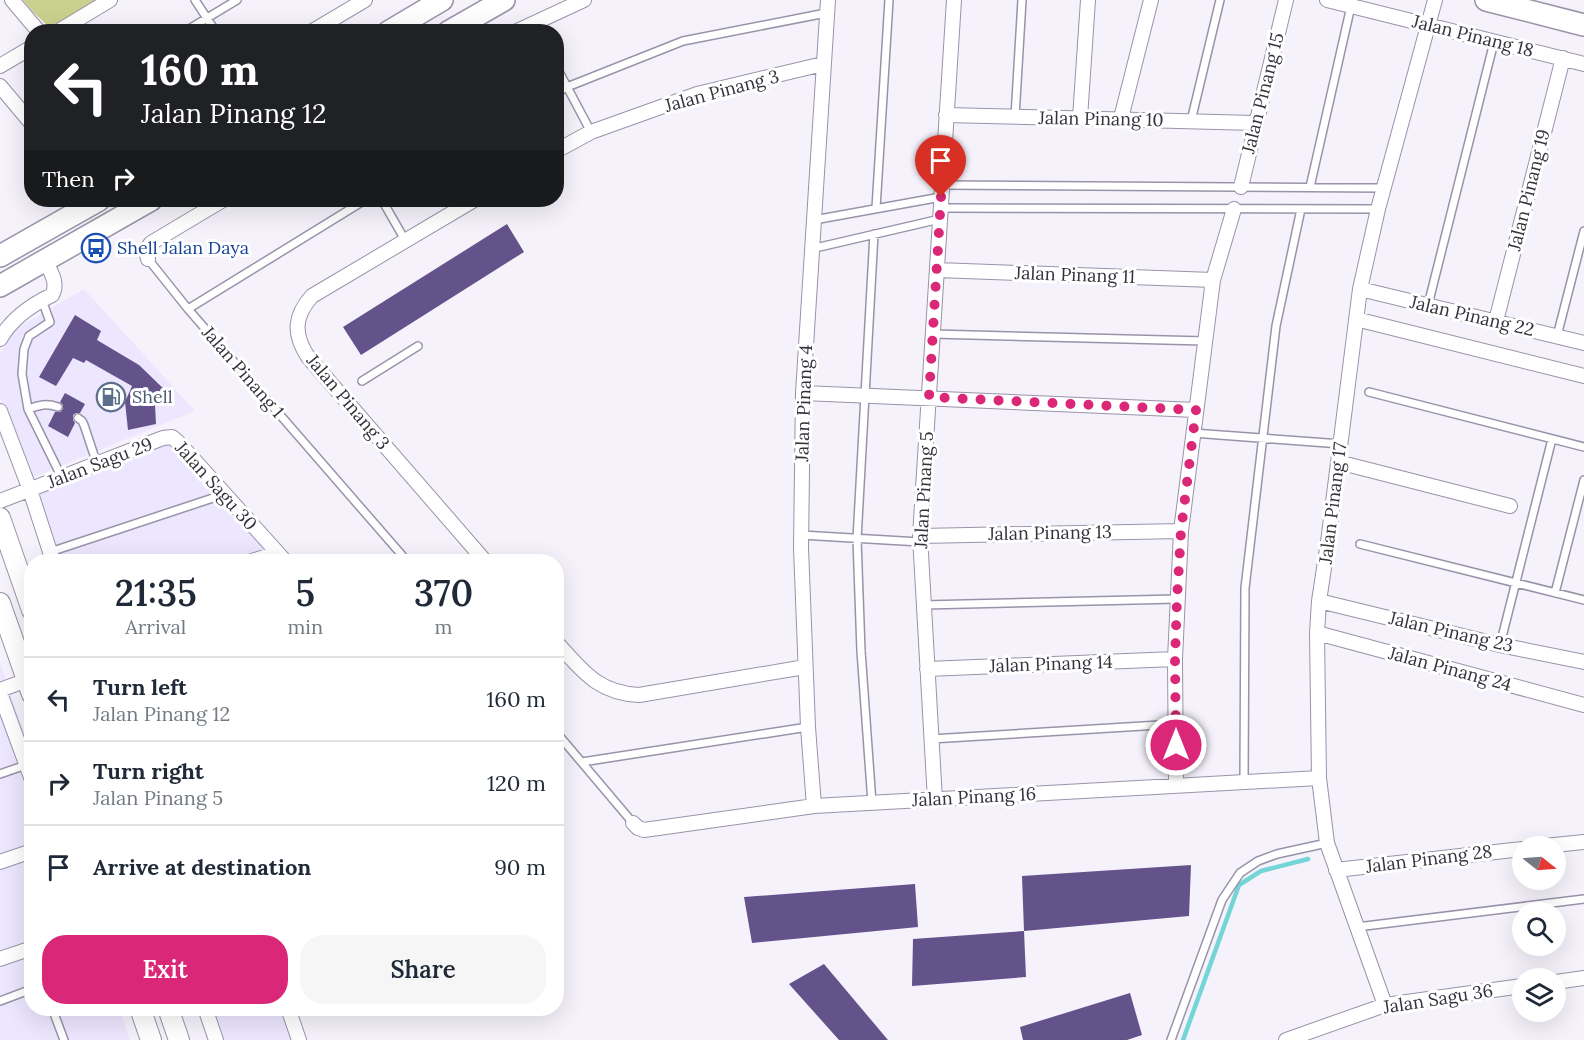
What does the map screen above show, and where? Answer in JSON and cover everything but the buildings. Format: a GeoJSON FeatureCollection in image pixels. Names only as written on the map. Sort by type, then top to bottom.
{"type":"FeatureCollection","features":[{"type":"Feature","properties":{"kind":"main road"},"geometry":{"type":"LineString","coordinates":[[402,24],[442,0]]}},
{"type":"Feature","properties":{"kind":"main road"},"geometry":{"type":"LineString","coordinates":[[462,24],[504,0]]}},
{"type":"Feature","properties":{"kind":"main road"},"geometry":{"type":"LineString","coordinates":[[1486,0],[1584,25]]}},
{"type":"Feature","properties":{"kind":"main road"},"geometry":{"type":"LineString","coordinates":[[0,256],[87,207]]}},
{"type":"Feature","properties":{"kind":"main road"},"geometry":{"type":"LineString","coordinates":[[0,286],[138,207]]}},
{"type":"Feature","properties":{"kind":"main road"},"geometry":{"type":"LineString","coordinates":[[0,242],[20,233],[44,232]]}},
{"type":"Feature","properties":{"kind":"main road"},"geometry":{"type":"LineString","coordinates":[[0,518],[24,587]]}},
{"type":"Feature","properties":{"kind":"main road"},"geometry":{"type":"LineString","coordinates":[[0,603],[24,673]]}},
{"type":"Feature","properties":{"kind":"main road"},"geometry":{"type":"LineString","coordinates":[[143,1016],[151,1040]]}},
{"type":"Feature","properties":{"kind":"main road"},"geometry":{"type":"LineString","coordinates":[[170,1016],[178,1040]]}},
{"type":"Feature","properties":{"kind":"street"},"geometry":{"type":"LineString","coordinates":[[12,0],[32,24]]}},
{"type":"Feature","properties":{"kind":"street"},"geometry":{"type":"LineString","coordinates":[[70,24],[110,0]]}},
{"type":"Feature","properties":{"kind":"street"},"geometry":{"type":"LineString","coordinates":[[324,24],[365,0]]}},
{"type":"Feature","properties":{"kind":"street"},"geometry":{"type":"LineString","coordinates":[[541,24],[584,0]]}},
{"type":"Feature","properties":{"kind":"street","name":"Jalan Pinang 5"},"geometry":{"type":"LineString","coordinates":[[935,800],[920,539],[954,0]]}},
{"type":"Feature","properties":{"kind":"street"},"geometry":{"type":"LineString","coordinates":[[1080,118],[1089,0]]}},
{"type":"Feature","properties":{"kind":"street"},"geometry":{"type":"LineString","coordinates":[[1121,118],[1151,0]]}},
{"type":"Feature","properties":{"kind":"street","name":"Jalan Pinang 15"},"geometry":{"type":"LineString","coordinates":[[1241,187],[1286,0]]}},
{"type":"Feature","properties":{"kind":"street","name":"Jalan Pinang 18"},"geometry":{"type":"LineString","coordinates":[[1327,0],[1584,64]]}},
{"type":"Feature","properties":{"kind":"street","name":"Jalan Pinang 17"},"geometry":{"type":"LineString","coordinates":[[1385,1005],[1327,843],[1319,778],[1317,633],[1319,601],[1360,289],[1378,209],[1435,0]]}},
{"type":"Feature","properties":{"kind":"street","name":"Jalan Pinang 4"},"geometry":{"type":"LineString","coordinates":[[814,806],[805,667],[801,536],[803,393],[827,7]]}},
{"type":"Feature","properties":{"kind":"street"},"geometry":{"type":"LineString","coordinates":[[0,66],[24,52]]}},
{"type":"Feature","properties":{"kind":"street","name":"Jalan Pinang 19"},"geometry":{"type":"LineString","coordinates":[[1496,321],[1563,58]]}},
{"type":"Feature","properties":{"kind":"street","name":"Jalan Pinang 3"},"geometry":{"type":"LineString","coordinates":[[564,147],[591,132],[697,94],[823,64]]}},
{"type":"Feature","properties":{"kind":"street"},"geometry":{"type":"LineString","coordinates":[[0,86],[24,114]]}},
{"type":"Feature","properties":{"kind":"street","name":"Jalan Pinang 10"},"geometry":{"type":"LineString","coordinates":[[946,115],[1256,123]]}},
{"type":"Feature","properties":{"kind":"street","name":"Jalan Pinang 1"},"geometry":{"type":"LineString","coordinates":[[148,258],[146,250],[151,243],[211,207]]}},
{"type":"Feature","properties":{"kind":"street","name":"Jalan Pinang 3"},"geometry":{"type":"LineString","coordinates":[[462,207],[312,296],[304,304],[300,313],[297,334],[301,347],[308,357],[479,554]]}},
{"type":"Feature","properties":{"kind":"street"},"geometry":{"type":"LineString","coordinates":[[1176,786],[1175,659],[1181,531],[1213,280],[1234,209]]}},
{"type":"Feature","properties":{"kind":"street"},"geometry":{"type":"LineString","coordinates":[[0,339],[18,316],[52,295],[56,285],[45,260]]}},
{"type":"Feature","properties":{"kind":"street","name":"Jalan Pinang 11"},"geometry":{"type":"LineString","coordinates":[[937,270],[1213,280]]}},
{"type":"Feature","properties":{"kind":"street","name":"Jalan Pinang 22"},"geometry":{"type":"LineString","coordinates":[[1360,289],[1584,343]]}},
{"type":"Feature","properties":{"kind":"street"},"geometry":{"type":"LineString","coordinates":[[1356,319],[1584,376]]}},
{"type":"Feature","properties":{"kind":"street"},"geometry":{"type":"LineString","coordinates":[[803,393],[1196,410]]}},
{"type":"Feature","properties":{"kind":"street"},"geometry":{"type":"LineString","coordinates":[[0,411],[51,554]]}},
{"type":"Feature","properties":{"kind":"street","name":"Jalan Sagu 29"},"geometry":{"type":"LineString","coordinates":[[0,501],[163,438],[172,437]]}},
{"type":"Feature","properties":{"kind":"street","name":"Jalan Sagu 30"},"geometry":{"type":"LineString","coordinates":[[172,437],[278,554]]}},
{"type":"Feature","properties":{"kind":"street"},"geometry":{"type":"LineString","coordinates":[[1338,462],[1510,506]]}},
{"type":"Feature","properties":{"kind":"street","name":"Jalan Pinang 13"},"geometry":{"type":"LineString","coordinates":[[920,539],[1181,531]]}},
{"type":"Feature","properties":{"kind":"street","name":"Jalan Pinang 23"},"geometry":{"type":"LineString","coordinates":[[1319,601],[1500,645],[1584,662]]}},
{"type":"Feature","properties":{"kind":"street","name":"Jalan Pinang 24"},"geometry":{"type":"LineString","coordinates":[[1317,633],[1584,705]]}},
{"type":"Feature","properties":{"kind":"street"},"geometry":{"type":"LineString","coordinates":[[564,651],[586,675],[599,685],[626,695],[639,695],[805,667]]}},
{"type":"Feature","properties":{"kind":"street","name":"Jalan Pinang 14"},"geometry":{"type":"LineString","coordinates":[[927,669],[1175,659]]}},
{"type":"Feature","properties":{"kind":"street"},"geometry":{"type":"LineString","coordinates":[[24,688],[0,692],[24,759]]}},
{"type":"Feature","properties":{"kind":"street","name":"Jalan Pinang 16"},"geometry":{"type":"LineString","coordinates":[[633,823],[644,830],[814,806],[1319,778]]}},
{"type":"Feature","properties":{"kind":"street"},"geometry":{"type":"LineString","coordinates":[[1566,844],[1584,842]]}},
{"type":"Feature","properties":{"kind":"street","name":"Jalan Pinang 28"},"geometry":{"type":"LineString","coordinates":[[1336,870],[1512,850]]}},
{"type":"Feature","properties":{"kind":"street"},"geometry":{"type":"LineString","coordinates":[[0,862],[24,854]]}},
{"type":"Feature","properties":{"kind":"street"},"geometry":{"type":"LineString","coordinates":[[0,959],[24,951]]}},
{"type":"Feature","properties":{"kind":"street"},"geometry":{"type":"LineString","coordinates":[[1566,981],[1584,978]]}},
{"type":"Feature","properties":{"kind":"street","name":"Jalan Sagu 36"},"geometry":{"type":"LineString","coordinates":[[1286,1040],[1385,1005],[1512,987]]}},
{"type":"Feature","properties":{"kind":"street"},"geometry":{"type":"LineString","coordinates":[[208,1016],[216,1040]]}},
{"type":"Feature","properties":{"kind":"street"},"geometry":{"type":"LineString","coordinates":[[291,1016],[299,1040]]}},
{"type":"Feature","properties":{"kind":"lane"},"geometry":{"type":"LineString","coordinates":[[195,0],[211,24]]}},
{"type":"Feature","properties":{"kind":"lane"},"geometry":{"type":"LineString","coordinates":[[197,24],[237,0]]}},
{"type":"Feature","properties":{"kind":"lane"},"geometry":{"type":"LineString","coordinates":[[876,208],[889,0]]}},
{"type":"Feature","properties":{"kind":"lane"},"geometry":{"type":"LineString","coordinates":[[1015,117],[1022,0]]}},
{"type":"Feature","properties":{"kind":"lane"},"geometry":{"type":"LineString","coordinates":[[1191,121],[1220,0]]}},
{"type":"Feature","properties":{"kind":"lane"},"geometry":{"type":"LineString","coordinates":[[1310,187],[1351,6]]}},
{"type":"Feature","properties":{"kind":"lane"},"geometry":{"type":"LineString","coordinates":[[564,89],[683,41],[827,7]]}},
{"type":"Feature","properties":{"kind":"lane"},"geometry":{"type":"LineString","coordinates":[[1428,305],[1494,42]]}},
{"type":"Feature","properties":{"kind":"lane"},"geometry":{"type":"LineString","coordinates":[[564,81],[591,132]]}},
{"type":"Feature","properties":{"kind":"lane"},"geometry":{"type":"LineString","coordinates":[[813,220],[876,208],[941,202],[1241,187],[1384,188]]}},
{"type":"Feature","properties":{"kind":"lane"},"geometry":{"type":"LineString","coordinates":[[811,249],[874,234],[941,202],[1234,209],[1378,209]]}},
{"type":"Feature","properties":{"kind":"lane"},"geometry":{"type":"LineString","coordinates":[[188,309],[354,207]]}},
{"type":"Feature","properties":{"kind":"lane"},"geometry":{"type":"LineString","coordinates":[[386,207],[405,240]]}},
{"type":"Feature","properties":{"kind":"lane"},"geometry":{"type":"LineString","coordinates":[[1244,782],[1245,588],[1276,326],[1301,209]]}},
{"type":"Feature","properties":{"kind":"lane"},"geometry":{"type":"LineString","coordinates":[[1557,336],[1584,231]]}},
{"type":"Feature","properties":{"kind":"lane"},"geometry":{"type":"LineString","coordinates":[[872,803],[861,651],[857,538],[874,234]]}},
{"type":"Feature","properties":{"kind":"lane","name":"Jalan Pinang 1"},"geometry":{"type":"LineString","coordinates":[[148,258],[188,309],[401,554]]}},
{"type":"Feature","properties":{"kind":"lane"},"geometry":{"type":"LineString","coordinates":[[42,300],[50,322],[29,336],[24,349],[22,374],[28,409],[62,478]]}},
{"type":"Feature","properties":{"kind":"lane"},"geometry":{"type":"LineString","coordinates":[[933,334],[1205,341]]}},
{"type":"Feature","properties":{"kind":"lane"},"geometry":{"type":"LineString","coordinates":[[362,381],[418,346]]}},
{"type":"Feature","properties":{"kind":"lane"},"geometry":{"type":"LineString","coordinates":[[1369,392],[1584,447]]}},
{"type":"Feature","properties":{"kind":"lane"},"geometry":{"type":"LineString","coordinates":[[28,409],[41,404],[58,407]]}},
{"type":"Feature","properties":{"kind":"lane"},"geometry":{"type":"LineString","coordinates":[[78,418],[84,425],[97,464]]}},
{"type":"Feature","properties":{"kind":"lane"},"geometry":{"type":"LineString","coordinates":[[1193,433],[1341,444]]}},
{"type":"Feature","properties":{"kind":"lane"},"geometry":{"type":"LineString","coordinates":[[1500,645],[1552,439]]}},
{"type":"Feature","properties":{"kind":"lane"},"geometry":{"type":"LineString","coordinates":[[1555,592],[1584,480]]}},
{"type":"Feature","properties":{"kind":"lane"},"geometry":{"type":"LineString","coordinates":[[60,554],[225,494]]}},
{"type":"Feature","properties":{"kind":"lane"},"geometry":{"type":"LineString","coordinates":[[801,536],[920,539]]}},
{"type":"Feature","properties":{"kind":"lane"},"geometry":{"type":"LineString","coordinates":[[1360,544],[1584,600]]}},
{"type":"Feature","properties":{"kind":"lane"},"geometry":{"type":"LineString","coordinates":[[923,604],[1177,599]]}},
{"type":"Feature","properties":{"kind":"lane"},"geometry":{"type":"LineString","coordinates":[[931,739],[1176,724]]}},
{"type":"Feature","properties":{"kind":"lane"},"geometry":{"type":"LineString","coordinates":[[582,762],[808,727]]}},
{"type":"Feature","properties":{"kind":"lane"},"geometry":{"type":"LineString","coordinates":[[564,741],[633,823]]}},
{"type":"Feature","properties":{"kind":"lane"},"geometry":{"type":"LineString","coordinates":[[0,774],[24,766]]}},
{"type":"Feature","properties":{"kind":"lane"},"geometry":{"type":"LineString","coordinates":[[1171,1040],[1222,900],[1240,873],[1258,861],[1277,854],[1327,843]]}},
{"type":"Feature","properties":{"kind":"lane"},"geometry":{"type":"LineString","coordinates":[[1357,928],[1584,899]]}},
{"type":"Feature","properties":{"kind":"lane"},"geometry":{"type":"LineString","coordinates":[[0,1001],[24,992]]}},
{"type":"Feature","properties":{"kind":"lane"},"geometry":{"type":"LineString","coordinates":[[55,1016],[64,1040]]}},
{"type":"Feature","properties":{"kind":"shaded area"},"geometry":{"type":"Polygon","coordinates":[[[84,289],[195,411],[31,478],[0,397],[0,354],[7,339],[19,327],[84,289]]]}},
{"type":"Feature","properties":{"kind":"shaded area"},"geometry":{"type":"Polygon","coordinates":[[[164,433],[284,554],[45,554],[23,488],[164,433]]]}},
{"type":"Feature","properties":{"kind":"shaded area"},"geometry":{"type":"Polygon","coordinates":[[[0,662],[24,732],[24,1016],[122,1016],[130,1040],[0,1040],[0,662]]]}},
{"type":"Feature","properties":{"kind":"shaded area"},"geometry":{"type":"Polygon","coordinates":[[[202,1016],[298,1016],[305,1040],[210,1040],[202,1016]]]}},
{"type":"Feature","properties":{"kind":"green space"},"geometry":{"type":"Polygon","coordinates":[[[23,0],[97,0],[57,24],[46,24],[23,0]]]}},
{"type":"Feature","properties":{"kind":"waterway"},"geometry":{"type":"LineString","coordinates":[[1183,1040],[1239,885],[1261,871],[1308,859]]}},
{"type":"Feature","properties":{"kind":"place","name":"Shell Jalan Daya"},"geometry":{"type":"Point","coordinates":[96,248]}},
{"type":"Feature","properties":{"kind":"place","name":"Shell"},"geometry":{"type":"Point","coordinates":[111,397]}},
{"type":"Feature","properties":{"kind":"route"},"geometry":{"type":"LineString","coordinates":[[941,197],[929,397],[1196,410],[1181,531],[1175,659],[1176,745]]}}]}
